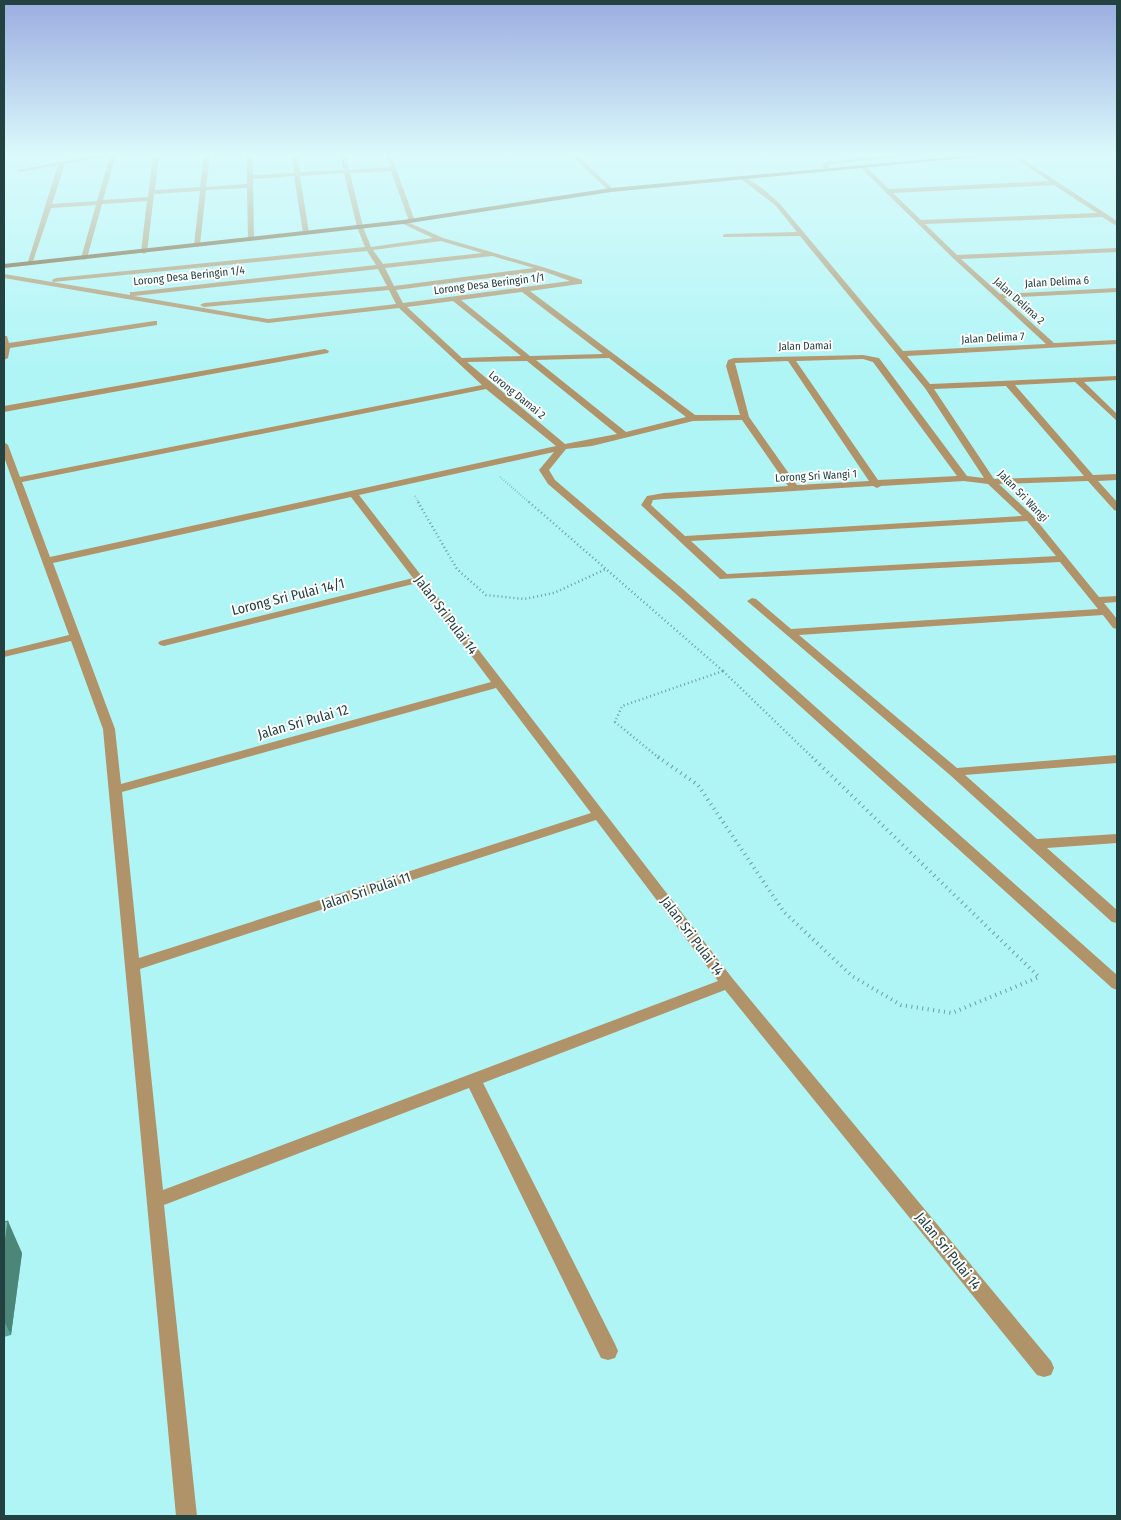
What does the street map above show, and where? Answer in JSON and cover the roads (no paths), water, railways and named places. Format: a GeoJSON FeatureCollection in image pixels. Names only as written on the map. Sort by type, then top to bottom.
{"type":"FeatureCollection","features":[{"type":"Feature","properties":{"kind":"main road"},"geometry":{"type":"LineString","coordinates":[[4,266],[369,226]]}},
{"type":"Feature","properties":{"kind":"street"},"geometry":{"type":"LineString","coordinates":[[29,264],[41,226]]}},
{"type":"Feature","properties":{"kind":"street"},"geometry":{"type":"LineString","coordinates":[[84,258],[93,226]]}},
{"type":"Feature","properties":{"kind":"street"},"geometry":{"type":"LineString","coordinates":[[144,252],[147,226]]}},
{"type":"Feature","properties":{"kind":"street"},"geometry":{"type":"LineString","coordinates":[[197,246],[199,226]]}},
{"type":"Feature","properties":{"kind":"street"},"geometry":{"type":"LineString","coordinates":[[251,226],[251,239]]}},
{"type":"Feature","properties":{"kind":"street"},"geometry":{"type":"LineString","coordinates":[[305,226],[306,234]]}},
{"type":"Feature","properties":{"kind":"street"},"geometry":{"type":"LineString","coordinates":[[412,226],[441,239],[544,269]]}},
{"type":"Feature","properties":{"kind":"street","name":"Jalan Sri Wangi"},"geometry":{"type":"LineString","coordinates":[[795,226],[928,387],[991,482],[1030,518],[1117,626]]}},
{"type":"Feature","properties":{"kind":"street","name":"Jalan Delima 2"},"geometry":{"type":"LineString","coordinates":[[924,226],[955,257],[1053,346]]}},
{"type":"Feature","properties":{"kind":"street","name":"Lorong Damai 2"},"geometry":{"type":"LineString","coordinates":[[360,227],[369,249],[381,267],[401,306],[458,360],[563,447]]}},
{"type":"Feature","properties":{"kind":"street"},"geometry":{"type":"LineString","coordinates":[[725,236],[802,234]]}},
{"type":"Feature","properties":{"kind":"street"},"geometry":{"type":"LineString","coordinates":[[40,282],[369,249],[441,239]]}},
{"type":"Feature","properties":{"kind":"street"},"geometry":{"type":"LineString","coordinates":[[955,257],[1117,250]]}},
{"type":"Feature","properties":{"kind":"street","name":"Lorong Desa Beringin 1/4"},"geometry":{"type":"LineString","coordinates":[[118,295],[492,254]]}},
{"type":"Feature","properties":{"kind":"street"},"geometry":{"type":"LineString","coordinates":[[187,307],[392,288],[544,269]]}},
{"type":"Feature","properties":{"kind":"street","name":"Lorong Desa Beringin 1/1"},"geometry":{"type":"LineString","coordinates":[[4,276],[268,321],[401,306],[579,282],[544,269]]}},
{"type":"Feature","properties":{"kind":"street"},"geometry":{"type":"LineString","coordinates":[[524,290],[693,418]]}},
{"type":"Feature","properties":{"kind":"street","name":"Jalan Delima 6"},"geometry":{"type":"LineString","coordinates":[[999,296],[1117,290]]}},
{"type":"Feature","properties":{"kind":"street"},"geometry":{"type":"LineString","coordinates":[[455,299],[624,434]]}},
{"type":"Feature","properties":{"kind":"street"},"geometry":{"type":"LineString","coordinates":[[4,358],[5,342],[154,323]]}},
{"type":"Feature","properties":{"kind":"street","name":"Jalan Delima 7"},"geometry":{"type":"LineString","coordinates":[[899,354],[1117,342]]}},
{"type":"Feature","properties":{"kind":"street"},"geometry":{"type":"LineString","coordinates":[[4,409],[324,351]]}},
{"type":"Feature","properties":{"kind":"street"},"geometry":{"type":"LineString","coordinates":[[458,360],[611,356]]}},
{"type":"Feature","properties":{"kind":"street","name":"Jalan Damai"},"geometry":{"type":"LineString","coordinates":[[794,488],[745,418],[730,366],[731,362],[745,358],[863,357],[876,360],[964,478]]}},
{"type":"Feature","properties":{"kind":"street"},"geometry":{"type":"LineString","coordinates":[[790,358],[877,485]]}},
{"type":"Feature","properties":{"kind":"street"},"geometry":{"type":"LineString","coordinates":[[928,387],[1117,378]]}},
{"type":"Feature","properties":{"kind":"street"},"geometry":{"type":"LineString","coordinates":[[1077,380],[1117,418]]}},
{"type":"Feature","properties":{"kind":"street"},"geometry":{"type":"LineString","coordinates":[[1008,383],[1117,508]]}},
{"type":"Feature","properties":{"kind":"street"},"geometry":{"type":"LineString","coordinates":[[17,480],[488,386]]}},
{"type":"Feature","properties":{"kind":"street"},"geometry":{"type":"LineString","coordinates":[[46,561],[563,447],[592,443],[693,418],[745,418]]}},
{"type":"Feature","properties":{"kind":"street"},"geometry":{"type":"LineString","coordinates":[[4,445],[109,729],[186,1516]]}},
{"type":"Feature","properties":{"kind":"street"},"geometry":{"type":"LineString","coordinates":[[563,447],[544,470],[551,482],[680,592],[1117,984]]}},
{"type":"Feature","properties":{"kind":"street","name":"Lorong Sri Wangi 1"},"geometry":{"type":"LineString","coordinates":[[682,539],[646,505],[650,498],[964,478],[991,482],[1117,478]]}},
{"type":"Feature","properties":{"kind":"street","name":"Jalan Sri Pulai 14"},"geometry":{"type":"LineString","coordinates":[[354,494],[728,983],[1044,1368]]}},
{"type":"Feature","properties":{"kind":"street"},"geometry":{"type":"LineString","coordinates":[[682,539],[1030,518]]}},
{"type":"Feature","properties":{"kind":"street"},"geometry":{"type":"LineString","coordinates":[[682,539],[724,577],[1063,559]]}},
{"type":"Feature","properties":{"kind":"street","name":"Lorong Sri Pulai 14/1"},"geometry":{"type":"LineString","coordinates":[[164,643],[420,580]]}},
{"type":"Feature","properties":{"kind":"street"},"geometry":{"type":"LineString","coordinates":[[1096,600],[1117,599]]}},
{"type":"Feature","properties":{"kind":"street"},"geometry":{"type":"LineString","coordinates":[[752,601],[954,772],[1117,918]]}},
{"type":"Feature","properties":{"kind":"street"},"geometry":{"type":"LineString","coordinates":[[789,632],[1106,612]]}},
{"type":"Feature","properties":{"kind":"street"},"geometry":{"type":"LineString","coordinates":[[4,654],[74,637]]}},
{"type":"Feature","properties":{"kind":"street","name":"Jalan Sri Pulai 12"},"geometry":{"type":"LineString","coordinates":[[115,790],[499,683]]}},
{"type":"Feature","properties":{"kind":"street"},"geometry":{"type":"LineString","coordinates":[[954,772],[1117,759]]}},
{"type":"Feature","properties":{"kind":"street","name":"Jalan Sri Pulai 11"},"geometry":{"type":"LineString","coordinates":[[132,966],[599,815]]}},
{"type":"Feature","properties":{"kind":"street"},"geometry":{"type":"LineString","coordinates":[[1035,844],[1117,838]]}},
{"type":"Feature","properties":{"kind":"street"},"geometry":{"type":"LineString","coordinates":[[156,1200],[728,983]]}},
{"type":"Feature","properties":{"kind":"street"},"geometry":{"type":"LineString","coordinates":[[473,1080],[608,1351]]}}]}
